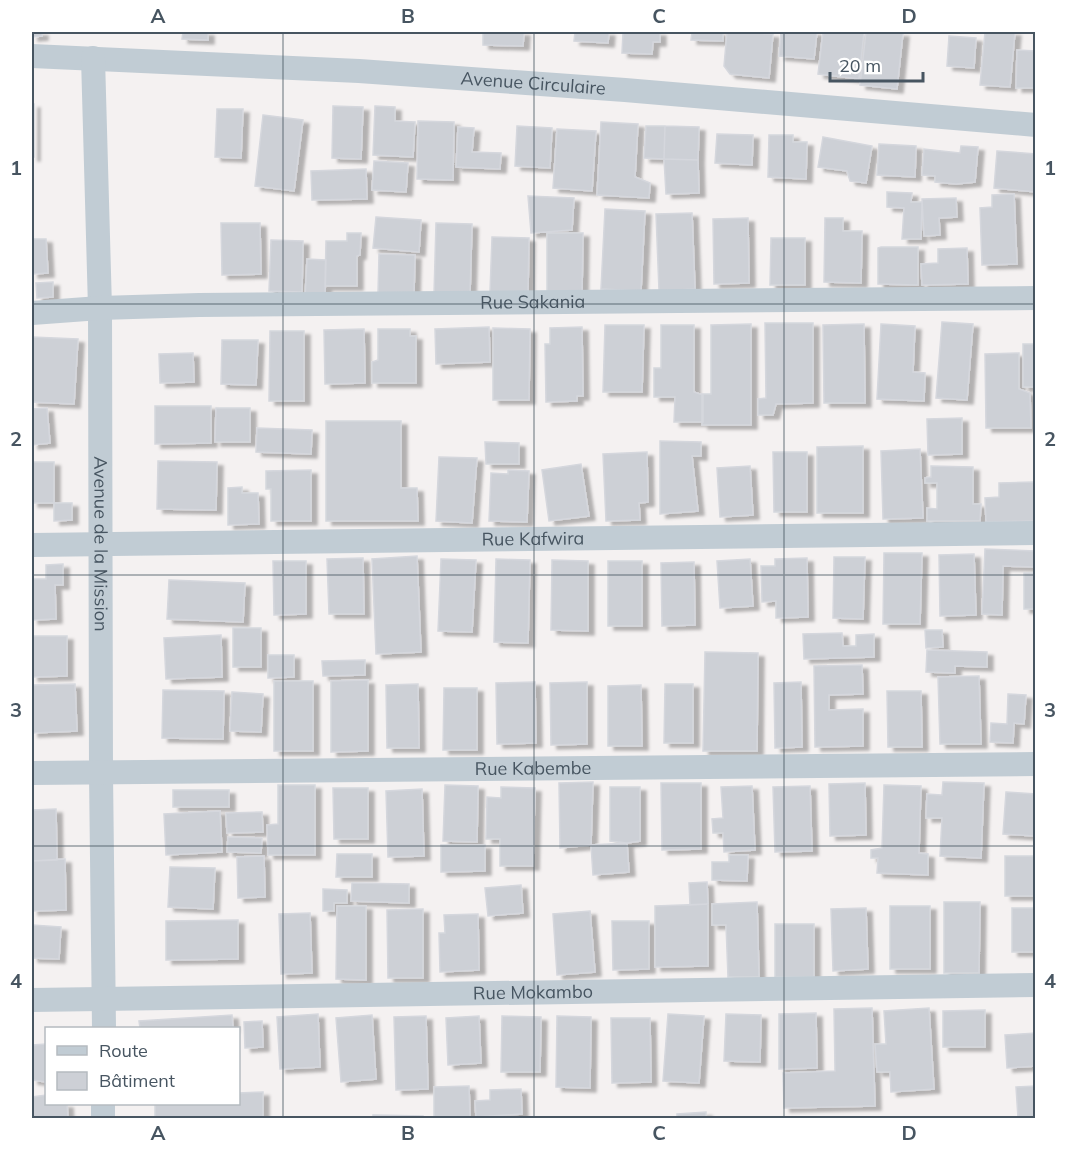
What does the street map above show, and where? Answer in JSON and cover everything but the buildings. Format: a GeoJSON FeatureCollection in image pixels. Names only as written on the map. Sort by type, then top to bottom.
{"type":"FeatureCollection","features":[{"type":"Feature","properties":{"kind":"street","name":"Avenue Circulaire"},"geometry":{"type":"LineString","coordinates":[[32,56],[359,71],[602,88],[1035,125]]}},
{"type":"Feature","properties":{"kind":"street","name":"Avenue de la Mission"},"geometry":{"type":"LineString","coordinates":[[93,58],[100,308],[104,1027]]}},
{"type":"Feature","properties":{"kind":"street","name":"Rue Sakania"},"geometry":{"type":"LineString","coordinates":[[32,313],[100,308],[223,305],[1035,298]]}},
{"type":"Feature","properties":{"kind":"street","name":"Rue Kafwira"},"geometry":{"type":"LineString","coordinates":[[32,545],[1035,533]]}},
{"type":"Feature","properties":{"kind":"street","name":"Rue Kabembe"},"geometry":{"type":"LineString","coordinates":[[32,773],[1035,764]]}},
{"type":"Feature","properties":{"kind":"street","name":"Rue Mokambo"},"geometry":{"type":"LineString","coordinates":[[32,1000],[1035,985]]}}]}
